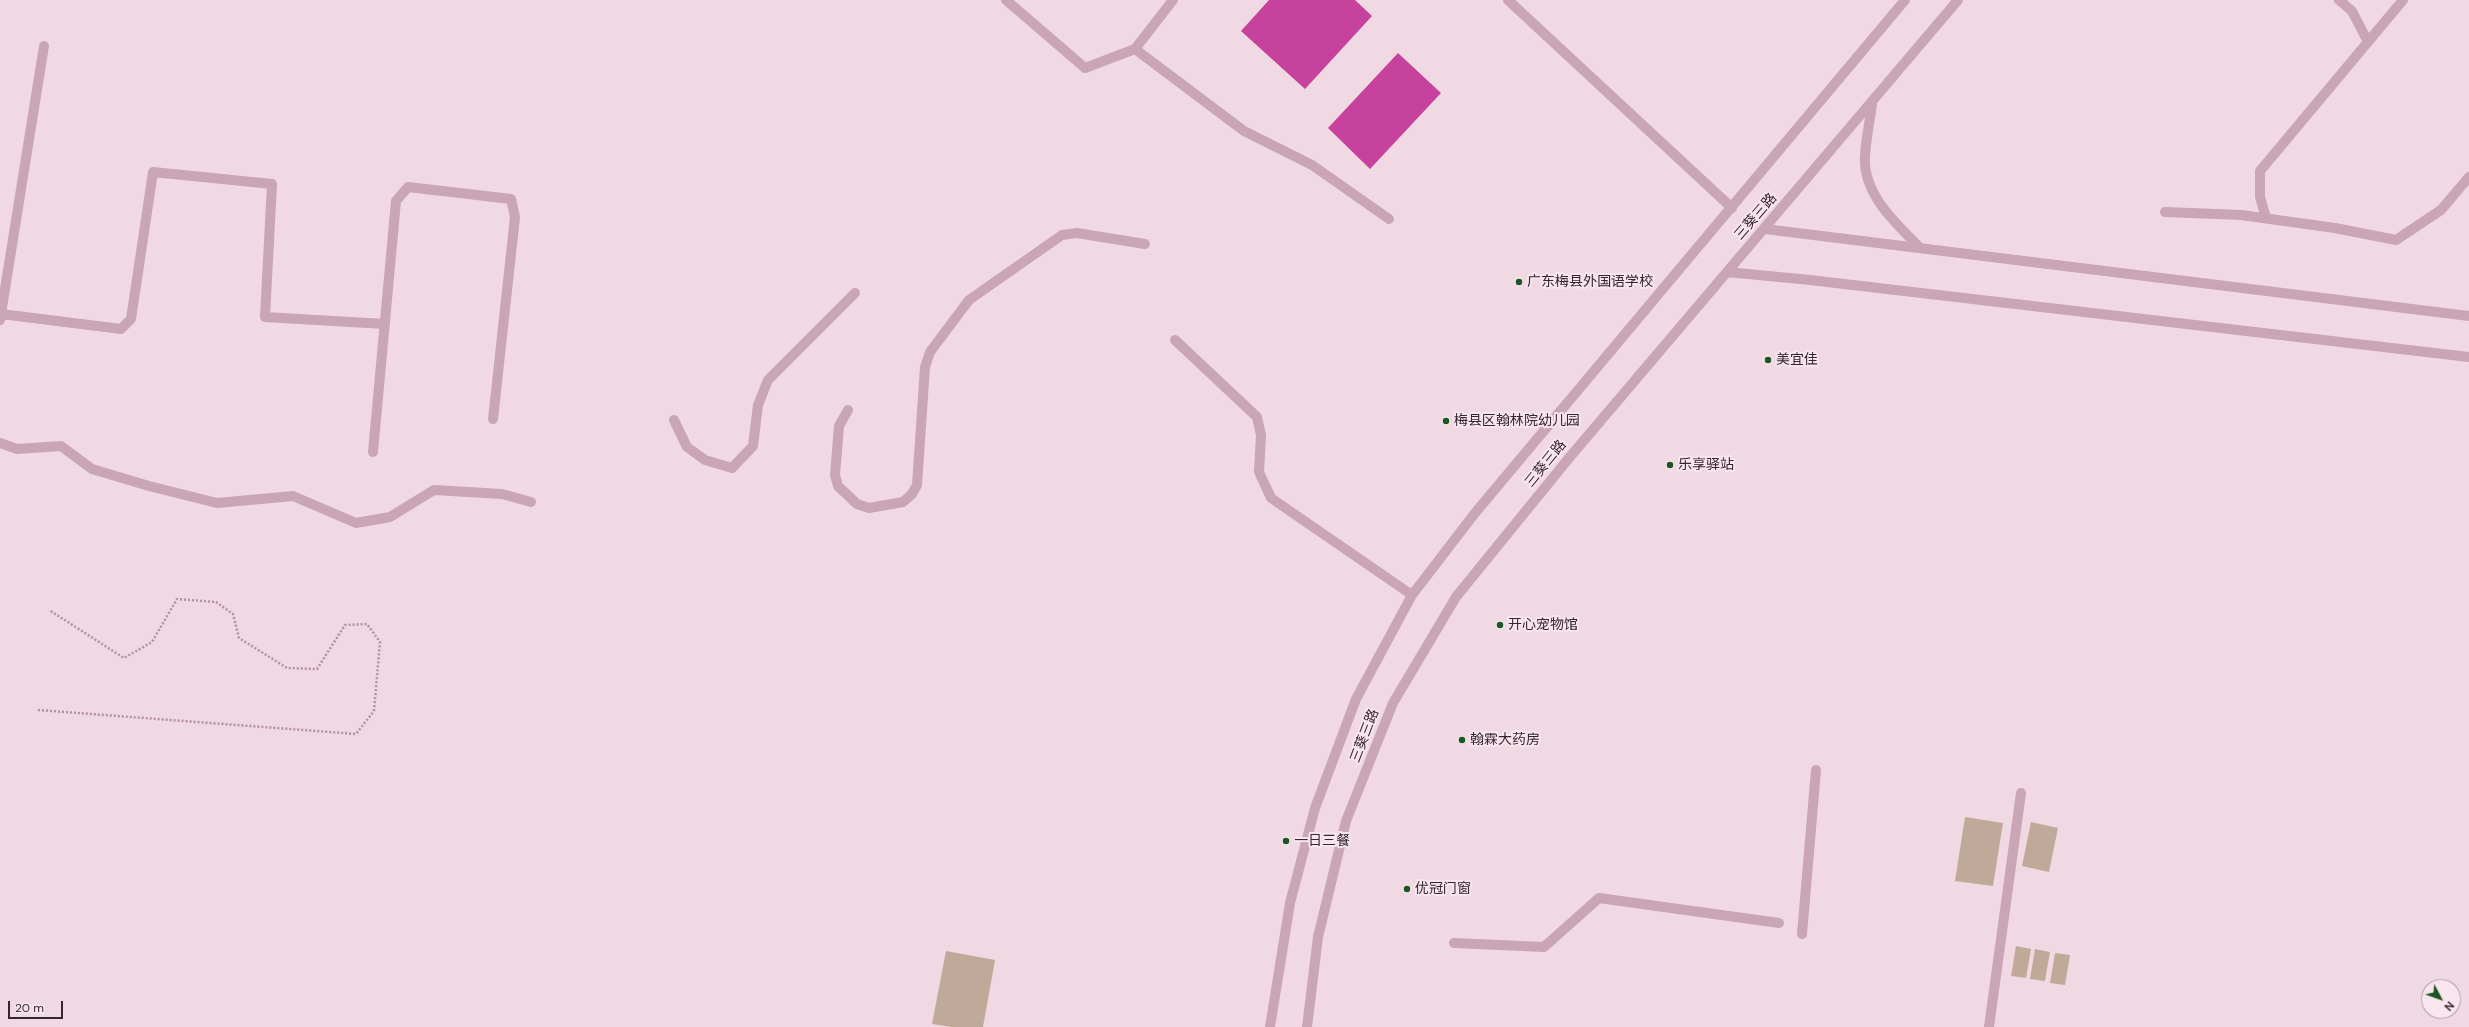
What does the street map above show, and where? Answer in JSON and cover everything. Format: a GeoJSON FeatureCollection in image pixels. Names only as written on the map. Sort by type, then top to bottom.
{"type":"FeatureCollection","features":[{"type":"Feature","properties":{"kind":"street"},"geometry":{"type":"LineString","coordinates":[[1006,0],[1085,68],[1135,49],[1173,0]]}},
{"type":"Feature","properties":{"kind":"street"},"geometry":{"type":"LineString","coordinates":[[1508,0],[1732,208]]}},
{"type":"Feature","properties":{"kind":"street","name":"三葵三路"},"geometry":{"type":"LineString","coordinates":[[1270,1027],[1290,903],[1315,808],[1356,699],[1412,595],[1475,513],[1905,0]]}},
{"type":"Feature","properties":{"kind":"street","name":"三葵三路"},"geometry":{"type":"LineString","coordinates":[[1307,1027],[1318,937],[1346,821],[1392,703],[1456,597],[1569,458],[1958,0]]}},
{"type":"Feature","properties":{"kind":"street"},"geometry":{"type":"LineString","coordinates":[[2339,0],[2352,12],[2368,42]]}},
{"type":"Feature","properties":{"kind":"street"},"geometry":{"type":"LineString","coordinates":[[2266,218],[2260,197],[2260,171],[2403,0]]}},
{"type":"Feature","properties":{"kind":"street"},"geometry":{"type":"LineString","coordinates":[[44,46],[0,317],[121,329],[131,319],[153,172],[272,184],[265,317],[385,324]]}},
{"type":"Feature","properties":{"kind":"street"},"geometry":{"type":"LineString","coordinates":[[1135,49],[1244,132],[1312,165],[1389,218]]}},
{"type":"Feature","properties":{"kind":"street"},"geometry":{"type":"LineString","coordinates":[[1872,103],[1864,157],[1870,188],[1896,223],[1920,248]]}},
{"type":"Feature","properties":{"kind":"street"},"geometry":{"type":"LineString","coordinates":[[2165,212],[2241,215],[2266,218],[2396,240],[2441,210],[2469,177]]}},
{"type":"Feature","properties":{"kind":"street"},"geometry":{"type":"LineString","coordinates":[[373,452],[396,201],[408,187],[511,199],[515,217],[493,419]]}},
{"type":"Feature","properties":{"kind":"street"},"geometry":{"type":"LineString","coordinates":[[1764,229],[2469,316]]}},
{"type":"Feature","properties":{"kind":"street"},"geometry":{"type":"LineString","coordinates":[[848,410],[839,426],[836,475],[838,486],[857,504],[869,508],[903,502],[912,494],[917,485],[925,367],[930,352],[969,300],[1062,235],[1077,233],[1145,244]]}},
{"type":"Feature","properties":{"kind":"street"},"geometry":{"type":"LineString","coordinates":[[1728,272],[1810,280],[2469,357]]}},
{"type":"Feature","properties":{"kind":"street"},"geometry":{"type":"LineString","coordinates":[[674,420],[687,447],[706,460],[732,468],[753,446],[758,405],[768,380],[855,292]]}},
{"type":"Feature","properties":{"kind":"street"},"geometry":{"type":"LineString","coordinates":[[1174,340],[1257,416],[1261,435],[1259,472],[1271,498],[1412,595]]}},
{"type":"Feature","properties":{"kind":"street"},"geometry":{"type":"LineString","coordinates":[[0,443],[16,450],[61,446],[92,469],[217,503],[293,496],[356,523],[390,517],[434,490],[502,494],[532,502]]}},
{"type":"Feature","properties":{"kind":"street"},"geometry":{"type":"LineString","coordinates":[[1802,934],[1816,770]]}},
{"type":"Feature","properties":{"kind":"street"},"geometry":{"type":"LineString","coordinates":[[1988,1027],[2021,793]]}},
{"type":"Feature","properties":{"kind":"street"},"geometry":{"type":"LineString","coordinates":[[1454,942],[1544,947],[1599,898],[1779,923]]}},
{"type":"Feature","properties":{"kind":"path"},"geometry":{"type":"LineString","coordinates":[[38,710],[356,734],[374,711],[380,642],[367,624],[344,624],[317,669],[287,668],[239,638],[233,614],[216,602],[177,599],[152,642],[124,658],[49,610]]}},
{"type":"Feature","properties":{"kind":"shaded area"},"geometry":{"type":"Polygon","coordinates":[[[1965,817],[2003,823],[1993,886],[1955,881],[1965,817]]]}},
{"type":"Feature","properties":{"kind":"shaded area"},"geometry":{"type":"Polygon","coordinates":[[[2031,822],[2058,828],[2049,872],[2022,866],[2031,822]]]}},
{"type":"Feature","properties":{"kind":"shaded area"},"geometry":{"type":"Polygon","coordinates":[[[2016,946],[2031,949],[2026,978],[2011,976],[2016,946]]]}},
{"type":"Feature","properties":{"kind":"shaded area"},"geometry":{"type":"Polygon","coordinates":[[[2035,949],[2050,952],[2045,981],[2030,979],[2035,949]]]}},
{"type":"Feature","properties":{"kind":"shaded area"},"geometry":{"type":"Polygon","coordinates":[[[946,951],[995,960],[983,1027],[952,1027],[932,1024],[946,951]]]}},
{"type":"Feature","properties":{"kind":"shaded area"},"geometry":{"type":"Polygon","coordinates":[[[2055,953],[2070,955],[2065,985],[2050,983],[2055,953]]]}},
{"type":"Feature","properties":{"kind":"building"},"geometry":{"type":"Polygon","coordinates":[[[1269,0],[1355,0],[1372,16],[1305,89],[1241,31],[1269,0]]]}},
{"type":"Feature","properties":{"kind":"building"},"geometry":{"type":"Polygon","coordinates":[[[1398,53],[1441,93],[1370,169],[1328,128],[1398,53]]]}},
{"type":"Feature","properties":{"kind":"place","name":"广东梅县外国语学校"},"geometry":{"type":"Point","coordinates":[1519,282]}},
{"type":"Feature","properties":{"kind":"place","name":"美宜佳"},"geometry":{"type":"Point","coordinates":[1768,360]}},
{"type":"Feature","properties":{"kind":"place","name":"梅县区翰林院幼儿园"},"geometry":{"type":"Point","coordinates":[1446,421]}},
{"type":"Feature","properties":{"kind":"place","name":"乐享驿站"},"geometry":{"type":"Point","coordinates":[1670,465]}},
{"type":"Feature","properties":{"kind":"place","name":"开心宠物馆"},"geometry":{"type":"Point","coordinates":[1500,625]}},
{"type":"Feature","properties":{"kind":"place","name":"翰霖大药房"},"geometry":{"type":"Point","coordinates":[1462,740]}},
{"type":"Feature","properties":{"kind":"place","name":"一日三餐"},"geometry":{"type":"Point","coordinates":[1286,841]}},
{"type":"Feature","properties":{"kind":"place","name":"优冠门窗"},"geometry":{"type":"Point","coordinates":[1407,889]}}]}
